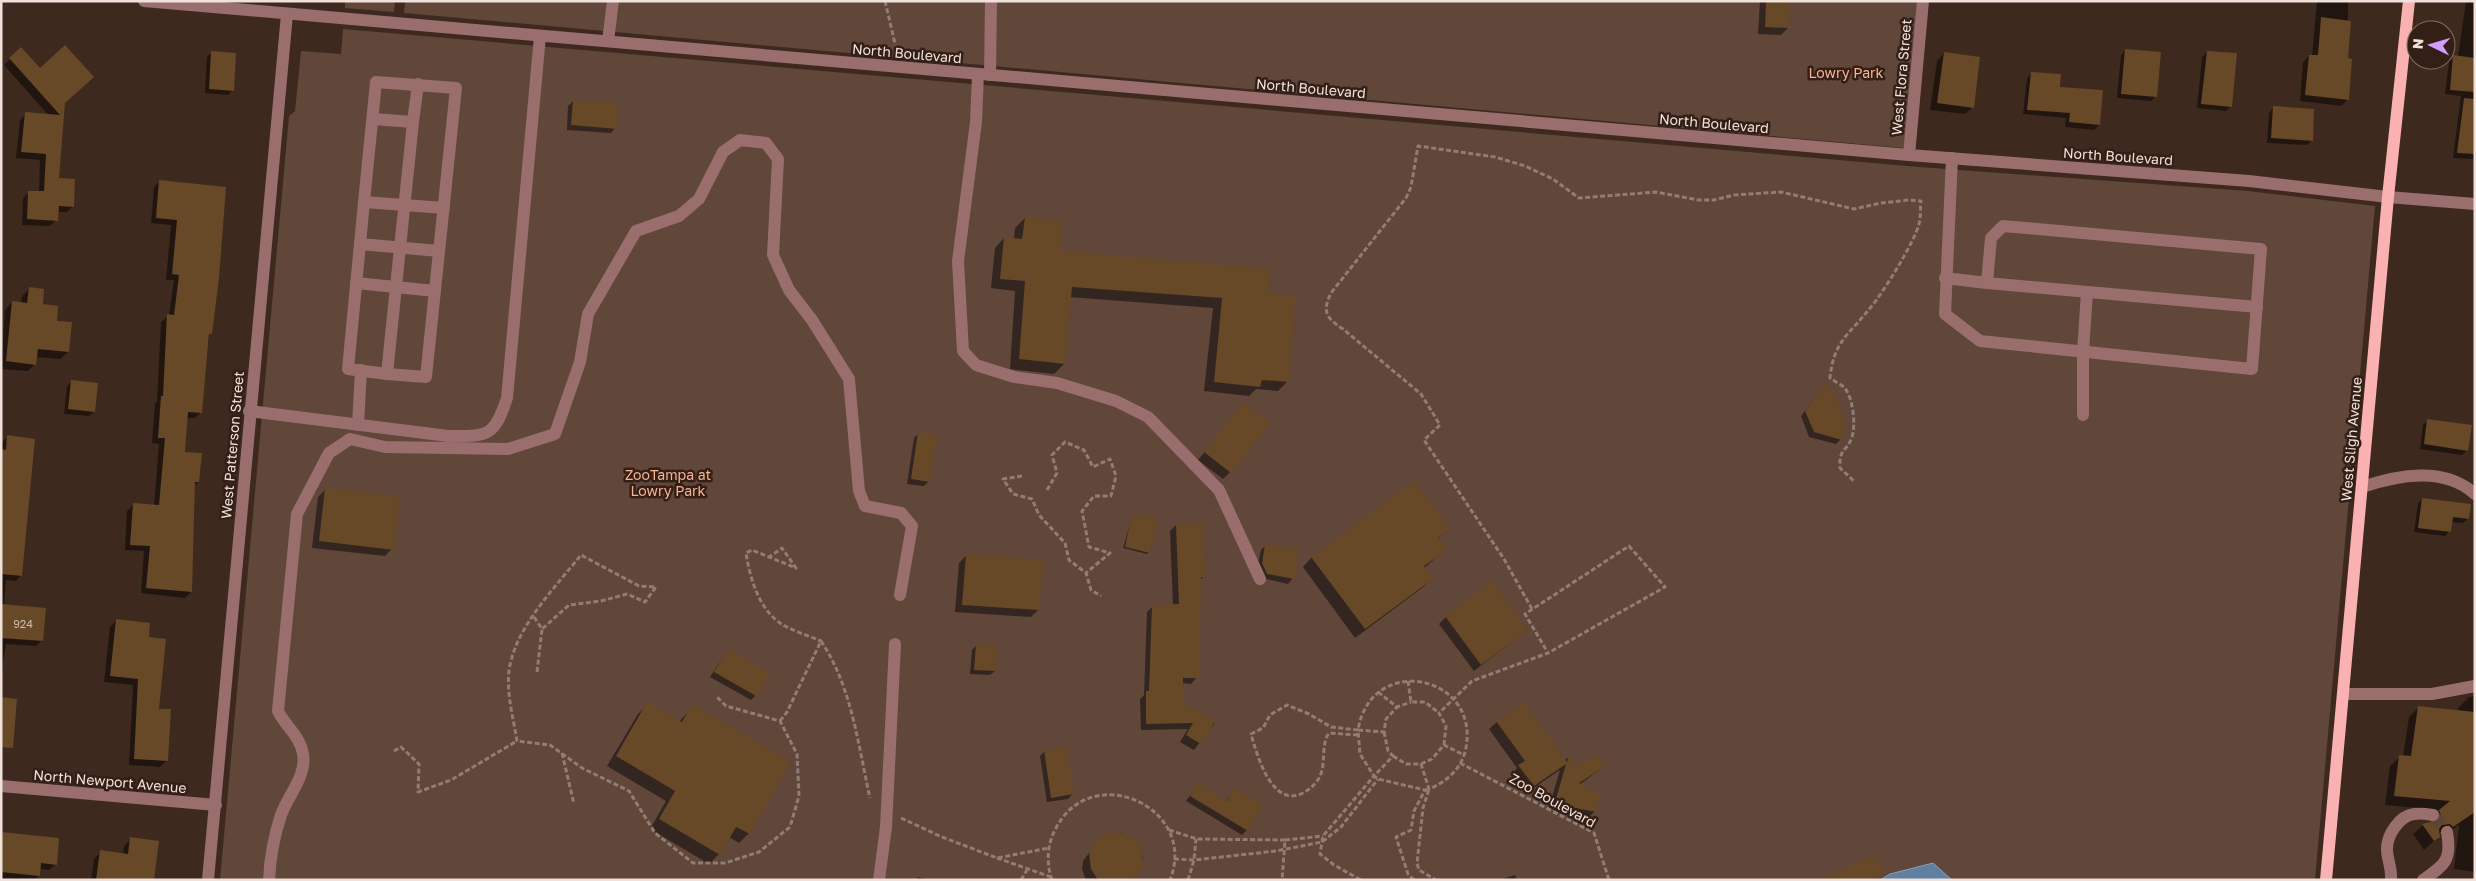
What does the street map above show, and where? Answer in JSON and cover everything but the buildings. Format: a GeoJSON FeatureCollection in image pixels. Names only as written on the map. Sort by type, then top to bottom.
{"type":"FeatureCollection","features":[{"type":"Feature","properties":{"kind":"main road","name":"West Sligh Avenue"},"geometry":{"type":"LineString","coordinates":[[2326,880],[2388,198],[2409,1]]}},
{"type":"Feature","properties":{"kind":"street","name":"North Boulevard"},"geometry":{"type":"LineString","coordinates":[[144,1],[260,6],[287,14],[1909,155],[2248,181],[2388,198],[2475,204]]}},
{"type":"Feature","properties":{"kind":"street"},"geometry":{"type":"LineString","coordinates":[[608,42],[613,1]]}},
{"type":"Feature","properties":{"kind":"street"},"geometry":{"type":"LineString","coordinates":[[991,1],[984,74],[958,260],[964,351],[976,365],[1014,377],[1056,383],[1074,388],[1116,401],[1148,417],[1219,490],[1260,579]]}},
{"type":"Feature","properties":{"kind":"street","name":"West Flora Street"},"geometry":{"type":"LineString","coordinates":[[1909,155],[1923,1]]}},
{"type":"Feature","properties":{"kind":"street","name":"West Patterson Street"},"geometry":{"type":"LineString","coordinates":[[208,880],[249,412],[287,14]]}},
{"type":"Feature","properties":{"kind":"street"},"geometry":{"type":"LineString","coordinates":[[249,412],[448,436],[479,436],[491,430],[503,411],[507,398],[540,36]]}},
{"type":"Feature","properties":{"kind":"street"},"geometry":{"type":"LineString","coordinates":[[376,82],[456,88],[426,377],[348,369],[372,119],[376,82]]}},
{"type":"Feature","properties":{"kind":"street"},"geometry":{"type":"LineString","coordinates":[[387,374],[418,84]]}},
{"type":"Feature","properties":{"kind":"street"},"geometry":{"type":"LineString","coordinates":[[372,119],[414,122]]}},
{"type":"Feature","properties":{"kind":"street"},"geometry":{"type":"LineString","coordinates":[[269,880],[270,858],[282,814],[300,777],[304,756],[298,738],[285,725],[278,711],[298,514],[329,454],[350,440],[385,447],[508,448],[555,434],[580,362],[588,314],[636,232],[679,216],[699,199],[723,152],[740,140],[766,143],[778,159],[773,255],[789,290],[833,352],[848,379],[859,491],[865,506],[901,513],[912,526],[900,595]]}},
{"type":"Feature","properties":{"kind":"street"},"geometry":{"type":"LineString","coordinates":[[1952,158],[1945,278],[1945,314],[1980,341],[2252,369],[2262,249],[2003,226],[1991,238],[1987,282]]}},
{"type":"Feature","properties":{"kind":"street"},"geometry":{"type":"LineString","coordinates":[[364,202],[444,208]]}},
{"type":"Feature","properties":{"kind":"street"},"geometry":{"type":"LineString","coordinates":[[360,244],[439,251]]}},
{"type":"Feature","properties":{"kind":"street"},"geometry":{"type":"LineString","coordinates":[[1945,278],[2257,307]]}},
{"type":"Feature","properties":{"kind":"street"},"geometry":{"type":"LineString","coordinates":[[356,283],[435,291]]}},
{"type":"Feature","properties":{"kind":"street"},"geometry":{"type":"LineString","coordinates":[[2083,415],[2083,352],[2087,292]]}},
{"type":"Feature","properties":{"kind":"street"},"geometry":{"type":"LineString","coordinates":[[358,425],[361,370]]}},
{"type":"Feature","properties":{"kind":"street"},"geometry":{"type":"LineString","coordinates":[[2362,487],[2394,476],[2436,477],[2464,484],[2475,494]]}},
{"type":"Feature","properties":{"kind":"street"},"geometry":{"type":"LineString","coordinates":[[879,880],[886,827],[895,644]]}},
{"type":"Feature","properties":{"kind":"street"},"geometry":{"type":"LineString","coordinates":[[2343,694],[2432,694],[2475,686]]}},
{"type":"Feature","properties":{"kind":"street","name":"North Newport Avenue"},"geometry":{"type":"LineString","coordinates":[[1,786],[216,805]]}},
{"type":"Feature","properties":{"kind":"street"},"geometry":{"type":"LineString","coordinates":[[2391,880],[2392,869],[2386,849],[2390,833],[2401,820],[2412,814],[2433,815]]}},
{"type":"Feature","properties":{"kind":"street"},"geometry":{"type":"LineString","coordinates":[[2423,880],[2444,866],[2450,846],[2447,832]]}},
{"type":"Feature","properties":{"kind":"path"},"geometry":{"type":"LineString","coordinates":[[885,1],[894,42]]}},
{"type":"Feature","properties":{"kind":"path"},"geometry":{"type":"LineString","coordinates":[[1532,609],[1504,559],[1424,440],[1440,425],[1420,394],[1343,329],[1331,322],[1327,313],[1326,304],[1331,293],[1406,198],[1418,146],[1495,157],[1525,166],[1552,180],[1579,198],[1656,192],[1698,200],[1714,200],[1734,195],[1781,192],[1854,209],[1890,202],[1921,201],[1919,225],[1890,280],[1872,307],[1838,346],[1833,356],[1830,378],[1843,387],[1850,399],[1854,425],[1852,438],[1840,456],[1840,468],[1855,482]]}},
{"type":"Feature","properties":{"kind":"path"},"geometry":{"type":"LineString","coordinates":[[1047,490],[1057,473],[1052,455],[1065,442],[1084,450],[1093,467],[1110,459],[1116,476],[1111,496],[1094,496],[1082,511],[1089,547],[1110,553],[1086,573]]}},
{"type":"Feature","properties":{"kind":"path"},"geometry":{"type":"LineString","coordinates":[[1022,476],[1003,479],[1013,494],[1032,499],[1039,515],[1065,543],[1069,560],[1086,573],[1091,590],[1101,596]]}},
{"type":"Feature","properties":{"kind":"path"},"geometry":{"type":"LineString","coordinates":[[1439,713],[1472,681],[1548,653],[1664,587],[1629,546],[1525,614],[1548,653]]}},
{"type":"Feature","properties":{"kind":"path"},"geometry":{"type":"LineString","coordinates":[[768,558],[782,548],[796,568],[768,558],[752,550],[746,553],[748,567],[764,608],[784,626],[821,640],[834,660],[848,698],[870,799],[874,802]]}},
{"type":"Feature","properties":{"kind":"path"},"geometry":{"type":"LineString","coordinates":[[516,741],[510,691],[510,661],[522,632],[581,555],[639,586],[656,587],[646,602],[627,594],[601,601],[569,605],[542,629]]}},
{"type":"Feature","properties":{"kind":"path"},"geometry":{"type":"LineString","coordinates":[[534,617],[542,629],[537,672]]}},
{"type":"Feature","properties":{"kind":"path"},"geometry":{"type":"LineString","coordinates":[[780,721],[821,640]]}},
{"type":"Feature","properties":{"kind":"path"},"geometry":{"type":"LineString","coordinates":[[1408,681],[1411,702]]}},
{"type":"Feature","properties":{"kind":"path"},"geometry":{"type":"LineString","coordinates":[[1414,880],[1408,874],[1396,837],[1411,830],[1414,811],[1427,789],[1444,781],[1460,763],[1464,755],[1467,730],[1461,711],[1454,700],[1430,684],[1408,681],[1386,687],[1378,692],[1362,713],[1358,730],[1360,754],[1378,779],[1427,789]]}},
{"type":"Feature","properties":{"kind":"path"},"geometry":{"type":"LineString","coordinates":[[1378,692],[1396,707]]}},
{"type":"Feature","properties":{"kind":"path"},"geometry":{"type":"LineString","coordinates":[[394,751],[401,747],[419,764],[418,792],[451,780],[516,741],[550,745],[582,768],[629,791],[656,833],[693,863],[725,863],[759,852],[790,827],[800,796],[797,754],[780,721],[758,713],[726,706],[716,696]]}},
{"type":"Feature","properties":{"kind":"path"},"geometry":{"type":"LineString","coordinates":[[1411,702],[1425,702],[1434,707],[1446,726],[1444,745],[1432,759],[1421,764],[1406,764],[1393,756],[1388,750],[1384,732],[1386,719],[1396,707],[1411,702]]}},
{"type":"Feature","properties":{"kind":"path"},"geometry":{"type":"LineString","coordinates":[[1358,736],[1329,733],[1326,737],[1324,764],[1320,776],[1312,788],[1296,797],[1287,795],[1272,786],[1262,767],[1251,734],[1263,728],[1270,714],[1286,705],[1309,714],[1331,727],[1384,732]]}},
{"type":"Feature","properties":{"kind":"path"},"geometry":{"type":"LineString","coordinates":[[1444,745],[1464,755]]}},
{"type":"Feature","properties":{"kind":"path"},"geometry":{"type":"LineString","coordinates":[[562,753],[574,804]]}},
{"type":"Feature","properties":{"kind":"path"},"geometry":{"type":"LineString","coordinates":[[1361,880],[1334,865],[1320,854],[1323,836],[1393,756]]}},
{"type":"Feature","properties":{"kind":"path","name":"Zoo Boulevard"},"geometry":{"type":"LineString","coordinates":[[1460,763],[1594,833],[1609,880]]}},
{"type":"Feature","properties":{"kind":"path"},"geometry":{"type":"LineString","coordinates":[[1421,764],[1427,789],[1422,808],[1417,863],[1419,870],[1436,880]]}},
{"type":"Feature","properties":{"kind":"path"},"geometry":{"type":"LineString","coordinates":[[1174,859],[1194,860],[1284,850],[1322,842],[1341,827],[1378,779]]}},
{"type":"Feature","properties":{"kind":"path"},"geometry":{"type":"LineString","coordinates":[[894,815],[942,838],[1051,879],[1049,848],[1053,834],[1064,816],[1081,802],[1094,796],[1109,794],[1137,800],[1150,807],[1168,830],[1174,859],[1170,880]]}},
{"type":"Feature","properties":{"kind":"path"},"geometry":{"type":"LineString","coordinates":[[1168,830],[1196,839],[1285,840],[1323,836]]}},
{"type":"Feature","properties":{"kind":"path"},"geometry":{"type":"LineString","coordinates":[[1188,880],[1194,860],[1196,839]]}},
{"type":"Feature","properties":{"kind":"path"},"geometry":{"type":"LineString","coordinates":[[1282,880],[1285,840]]}},
{"type":"Feature","properties":{"kind":"path"},"geometry":{"type":"LineString","coordinates":[[997,858],[1049,848]]}},
{"type":"Feature","properties":{"kind":"path"},"geometry":{"type":"LineString","coordinates":[[1021,880],[1027,870]]}},
{"type":"Feature","properties":{"kind":"path"},"geometry":{"type":"LineString","coordinates":[[1038,874],[1040,880]]}},
{"type":"Feature","properties":{"kind":"green space"},"geometry":{"type":"Polygon","coordinates":[[[345,1],[395,1],[394,12],[345,8],[345,1]]]}},
{"type":"Feature","properties":{"kind":"green space","name":"Lowry Park"},"geometry":{"type":"Polygon","coordinates":[[[405,1],[1926,1],[1915,149],[404,13],[405,1]]]}},
{"type":"Feature","properties":{"kind":"green space","name":"ZooTampa at Lowry Park"},"geometry":{"type":"Polygon","coordinates":[[[343,29],[1919,167],[2248,191],[2375,206],[2315,880],[220,880],[289,116],[295,111],[301,51],[341,54],[343,29]]]}},
{"type":"Feature","properties":{"kind":"water"},"geometry":{"type":"Polygon","coordinates":[[[1933,863],[1952,880],[1880,880],[1890,874],[1933,863]]]}},
{"type":"Feature","properties":{"kind":"tunnel"},"geometry":{"type":"LineString","coordinates":[[2433,815],[2447,832]]}}]}
